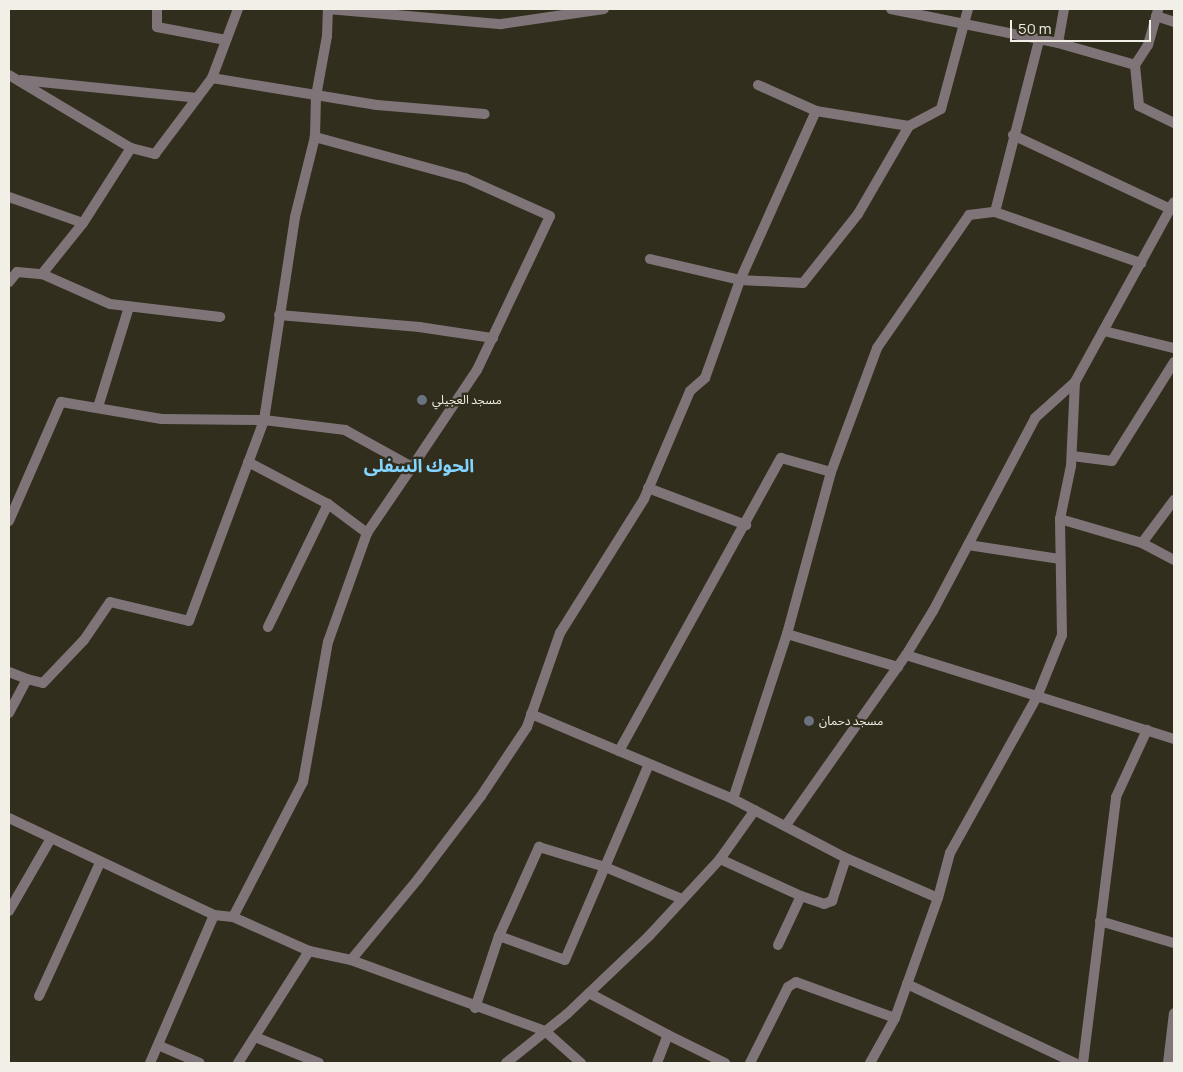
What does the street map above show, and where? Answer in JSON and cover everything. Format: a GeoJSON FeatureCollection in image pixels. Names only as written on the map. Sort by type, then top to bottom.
{"type":"FeatureCollection","features":[{"type":"Feature","properties":{"kind":"street"},"geometry":{"type":"LineString","coordinates":[[157,9],[157,27],[226,40]]}},
{"type":"Feature","properties":{"kind":"street"},"geometry":{"type":"LineString","coordinates":[[9,75],[21,80],[131,148],[155,154],[212,78],[238,9]]}},
{"type":"Feature","properties":{"kind":"street"},"geometry":{"type":"LineString","coordinates":[[9,672],[27,680],[43,684],[84,640],[110,602],[189,621],[264,420],[295,217],[315,137],[316,96],[327,36],[328,9],[501,24],[604,9]]}},
{"type":"Feature","properties":{"kind":"street"},"geometry":{"type":"LineString","coordinates":[[891,9],[964,22],[1038,41],[1058,42],[1135,65]]}},
{"type":"Feature","properties":{"kind":"street"},"geometry":{"type":"LineString","coordinates":[[650,259],[740,280],[803,283],[858,214],[909,126],[941,109],[968,9]]}},
{"type":"Feature","properties":{"kind":"street"},"geometry":{"type":"LineString","coordinates":[[1058,42],[1064,9]]}},
{"type":"Feature","properties":{"kind":"street"},"geometry":{"type":"LineString","coordinates":[[1174,22],[1157,12],[1148,45],[1135,65],[1139,106],[1174,123]]}},
{"type":"Feature","properties":{"kind":"street"},"geometry":{"type":"LineString","coordinates":[[995,212],[1012,135],[1038,41]]}},
{"type":"Feature","properties":{"kind":"street"},"geometry":{"type":"LineString","coordinates":[[212,78],[316,96],[485,114]]}},
{"type":"Feature","properties":{"kind":"street"},"geometry":{"type":"LineString","coordinates":[[21,80],[197,98]]}},
{"type":"Feature","properties":{"kind":"street"},"geometry":{"type":"LineString","coordinates":[[758,85],[816,111],[909,126]]}},
{"type":"Feature","properties":{"kind":"street"},"geometry":{"type":"LineString","coordinates":[[351,960],[418,879],[481,796],[527,727],[560,633],[648,488],[690,391],[705,378],[740,280],[816,111]]}},
{"type":"Feature","properties":{"kind":"street"},"geometry":{"type":"LineString","coordinates":[[786,825],[906,655],[968,545],[1035,418],[1075,382],[1172,206],[1012,135]]}},
{"type":"Feature","properties":{"kind":"street"},"geometry":{"type":"LineString","coordinates":[[233,917],[303,782],[328,642],[367,533],[478,370],[550,216],[465,178],[315,137]]}},
{"type":"Feature","properties":{"kind":"street"},"geometry":{"type":"LineString","coordinates":[[42,274],[83,223],[131,148]]}},
{"type":"Feature","properties":{"kind":"street"},"geometry":{"type":"LineString","coordinates":[[9,196],[83,223]]}},
{"type":"Feature","properties":{"kind":"street"},"geometry":{"type":"LineString","coordinates":[[733,799],[787,634],[831,472],[878,348],[970,215],[995,212],[1141,263]]}},
{"type":"Feature","properties":{"kind":"street"},"geometry":{"type":"LineString","coordinates":[[9,282],[17,272],[42,274],[110,304],[220,317]]}},
{"type":"Feature","properties":{"kind":"street"},"geometry":{"type":"LineString","coordinates":[[98,407],[129,307]]}},
{"type":"Feature","properties":{"kind":"street"},"geometry":{"type":"LineString","coordinates":[[279,315],[419,328],[492,338]]}},
{"type":"Feature","properties":{"kind":"street"},"geometry":{"type":"LineString","coordinates":[[1104,331],[1174,348]]}},
{"type":"Feature","properties":{"kind":"street"},"geometry":{"type":"LineString","coordinates":[[1072,456],[1112,461],[1174,362]]}},
{"type":"Feature","properties":{"kind":"street"},"geometry":{"type":"LineString","coordinates":[[870,1063],[895,1018],[938,898],[950,854],[1037,697],[1062,635],[1059,559],[1060,519],[1072,456],[1075,382]]}},
{"type":"Feature","properties":{"kind":"street"},"geometry":{"type":"LineString","coordinates":[[9,520],[61,402],[162,419],[264,420],[345,430],[412,467]]}},
{"type":"Feature","properties":{"kind":"street"},"geometry":{"type":"LineString","coordinates":[[619,751],[746,525],[781,458],[831,472]]}},
{"type":"Feature","properties":{"kind":"street"},"geometry":{"type":"LineString","coordinates":[[248,462],[328,504],[367,533]]}},
{"type":"Feature","properties":{"kind":"street"},"geometry":{"type":"LineString","coordinates":[[648,488],[746,525]]}},
{"type":"Feature","properties":{"kind":"street"},"geometry":{"type":"LineString","coordinates":[[1142,543],[1174,500]]}},
{"type":"Feature","properties":{"kind":"street"},"geometry":{"type":"LineString","coordinates":[[268,627],[328,504]]}},
{"type":"Feature","properties":{"kind":"street"},"geometry":{"type":"LineString","coordinates":[[1060,519],[1142,543],[1174,560]]}},
{"type":"Feature","properties":{"kind":"street"},"geometry":{"type":"LineString","coordinates":[[968,545],[1059,559]]}},
{"type":"Feature","properties":{"kind":"street"},"geometry":{"type":"LineString","coordinates":[[787,634],[898,667]]}},
{"type":"Feature","properties":{"kind":"street"},"geometry":{"type":"LineString","coordinates":[[906,655],[1174,739]]}},
{"type":"Feature","properties":{"kind":"street"},"geometry":{"type":"LineString","coordinates":[[9,713],[27,680]]}},
{"type":"Feature","properties":{"kind":"street"},"geometry":{"type":"LineString","coordinates":[[531,714],[733,799],[846,858],[938,898]]}},
{"type":"Feature","properties":{"kind":"street"},"geometry":{"type":"LineString","coordinates":[[1083,1063],[1093,1000],[1100,921],[1116,797],[1147,730]]}},
{"type":"Feature","properties":{"kind":"street"},"geometry":{"type":"LineString","coordinates":[[499,936],[566,960],[649,764]]}},
{"type":"Feature","properties":{"kind":"street"},"geometry":{"type":"LineString","coordinates":[[506,1063],[545,1032],[650,936],[720,859],[755,810]]}},
{"type":"Feature","properties":{"kind":"street"},"geometry":{"type":"LineString","coordinates":[[9,818],[50,840],[214,914],[233,917],[309,952],[351,960],[475,1008],[545,1032],[581,1063]]}},
{"type":"Feature","properties":{"kind":"street"},"geometry":{"type":"LineString","coordinates":[[9,911],[50,840]]}},
{"type":"Feature","properties":{"kind":"street"},"geometry":{"type":"LineString","coordinates":[[475,1008],[499,936],[539,847],[605,867],[682,899]]}},
{"type":"Feature","properties":{"kind":"street"},"geometry":{"type":"LineString","coordinates":[[720,859],[801,896],[824,904],[832,901],[846,858]]}},
{"type":"Feature","properties":{"kind":"street"},"geometry":{"type":"LineString","coordinates":[[40,996],[100,863]]}},
{"type":"Feature","properties":{"kind":"street"},"geometry":{"type":"LineString","coordinates":[[778,945],[801,896]]}},
{"type":"Feature","properties":{"kind":"street"},"geometry":{"type":"LineString","coordinates":[[150,1063],[160,1046],[214,914]]}},
{"type":"Feature","properties":{"kind":"street"},"geometry":{"type":"LineString","coordinates":[[1100,921],[1174,943]]}},
{"type":"Feature","properties":{"kind":"street"},"geometry":{"type":"LineString","coordinates":[[238,1063],[309,952]]}},
{"type":"Feature","properties":{"kind":"street"},"geometry":{"type":"LineString","coordinates":[[750,1063],[788,987],[796,982],[895,1018]]}},
{"type":"Feature","properties":{"kind":"street"},"geometry":{"type":"LineString","coordinates":[[907,984],[1075,1063]]}},
{"type":"Feature","properties":{"kind":"street"},"geometry":{"type":"LineString","coordinates":[[589,993],[726,1063]]}},
{"type":"Feature","properties":{"kind":"street"},"geometry":{"type":"LineString","coordinates":[[1168,1063],[1174,1013]]}},
{"type":"Feature","properties":{"kind":"street"},"geometry":{"type":"LineString","coordinates":[[657,1063],[668,1035]]}},
{"type":"Feature","properties":{"kind":"street"},"geometry":{"type":"LineString","coordinates":[[255,1036],[319,1063]]}},
{"type":"Feature","properties":{"kind":"street"},"geometry":{"type":"LineString","coordinates":[[160,1046],[200,1063]]}},
{"type":"Feature","properties":{"kind":"place","name":"مسجد العجيلي"},"geometry":{"type":"Point","coordinates":[422,400]}},
{"type":"Feature","properties":{"kind":"place","name":"مسجد دحمان"},"geometry":{"type":"Point","coordinates":[809,721]}},
{"type":"Feature","properties":{"kind":"district","name":"الحوك السفلى"},"geometry":{"type":"Point","coordinates":[419,465]}}]}
